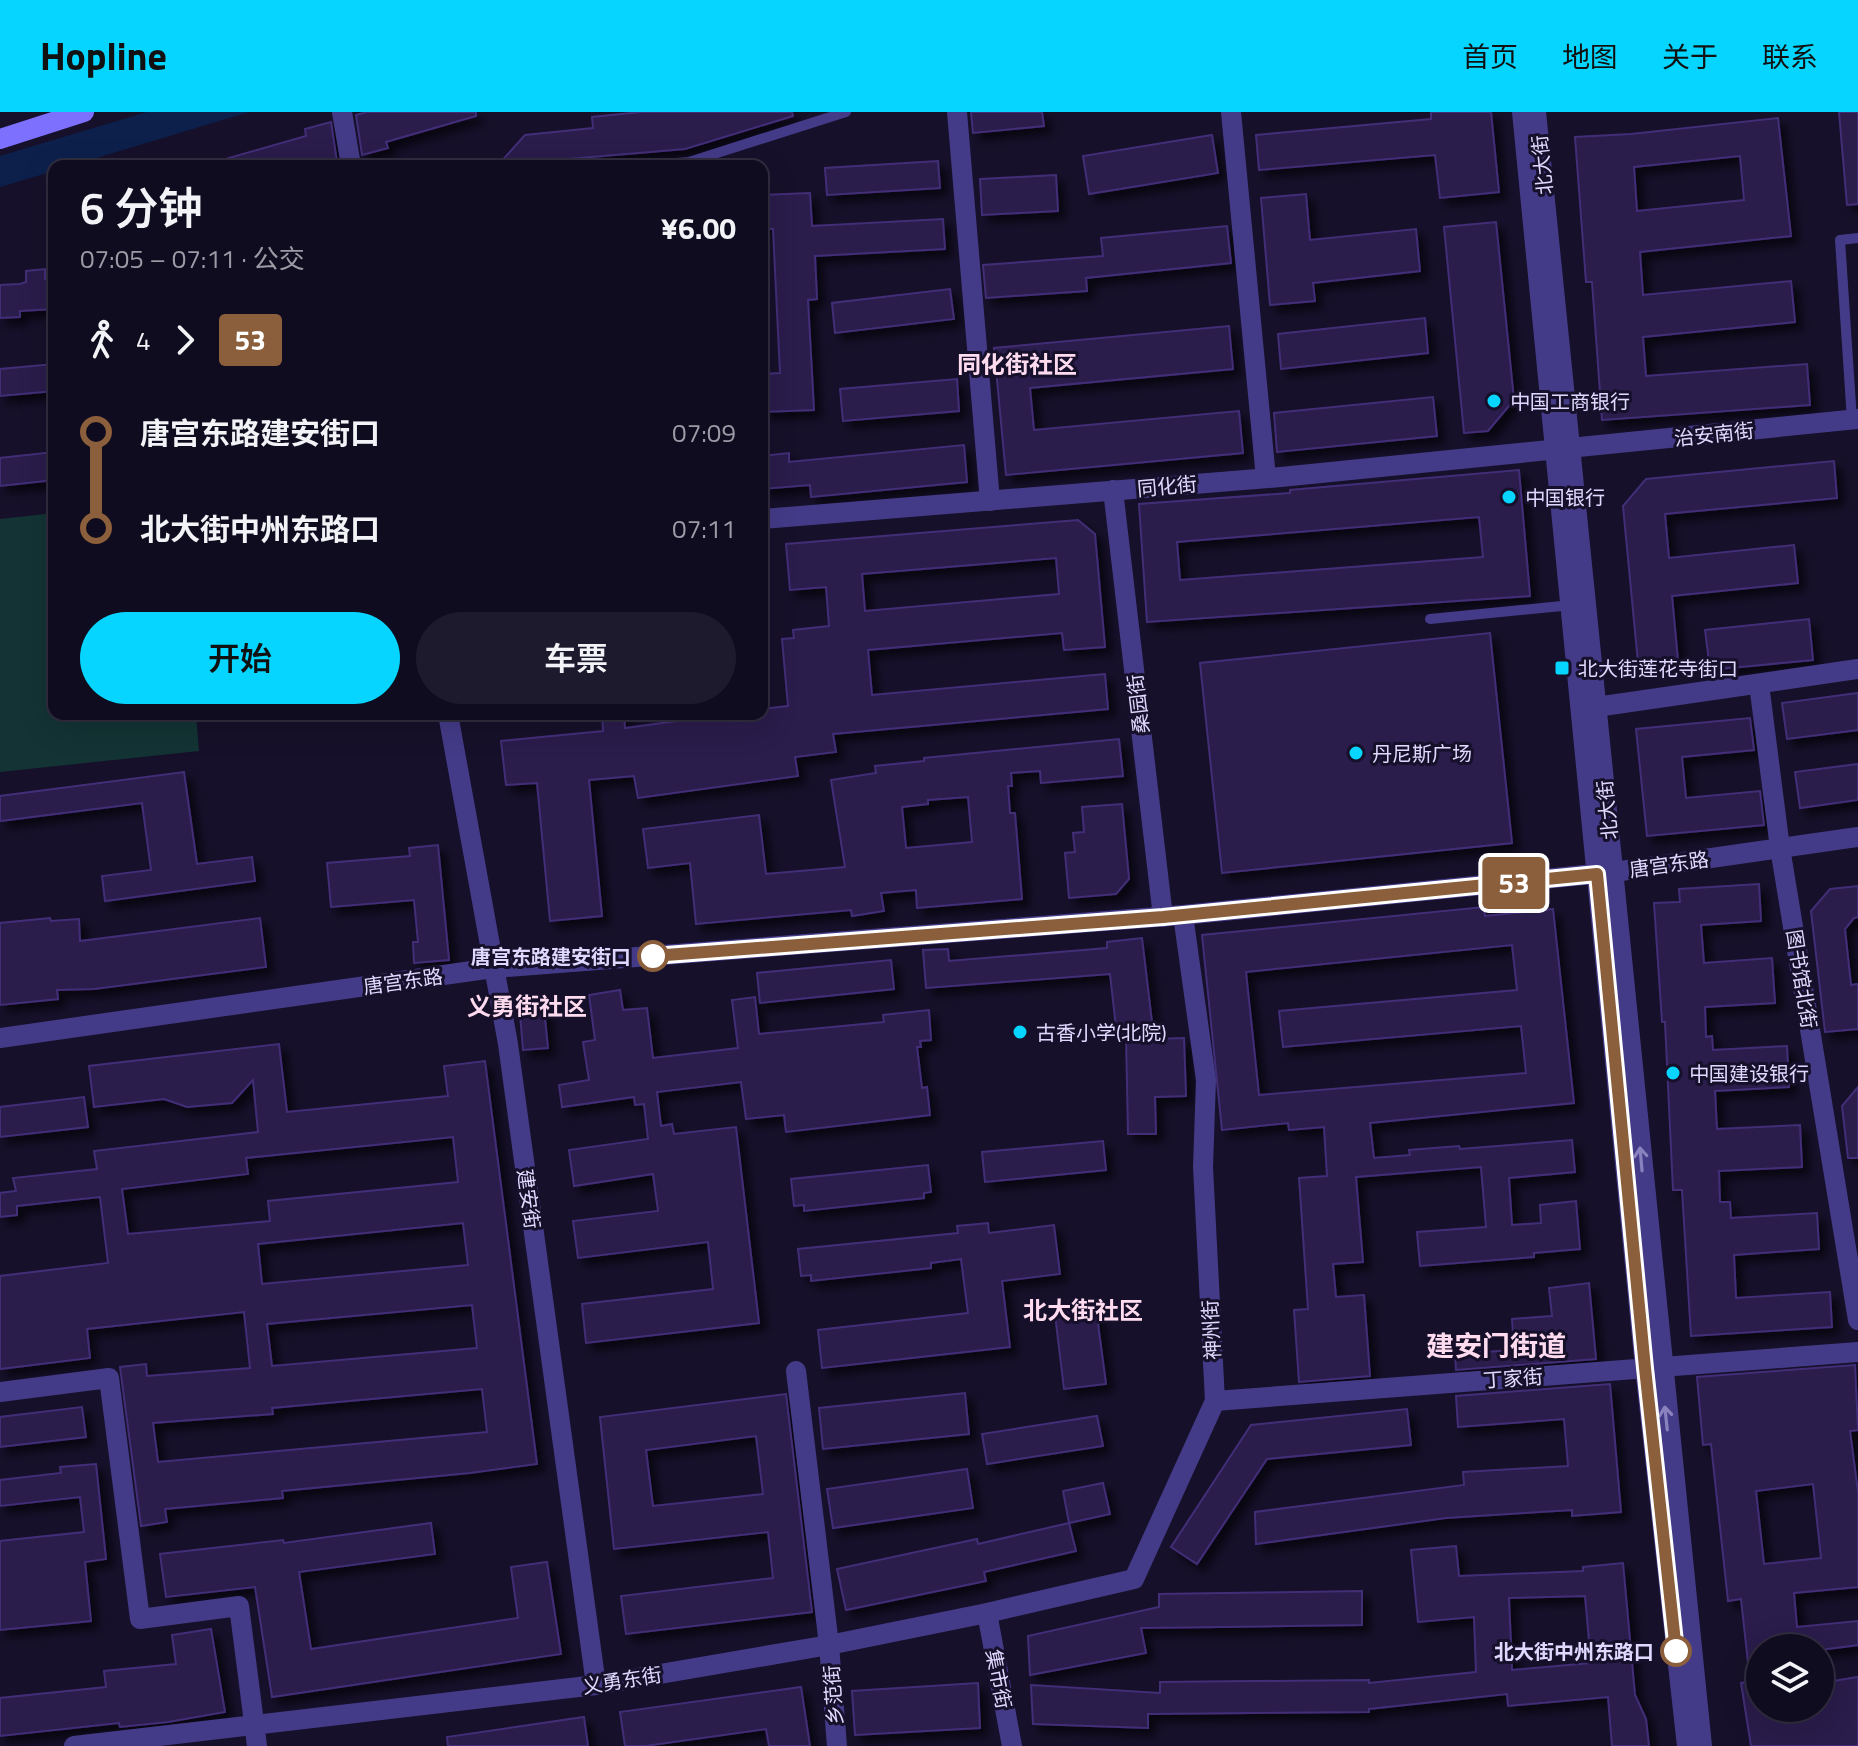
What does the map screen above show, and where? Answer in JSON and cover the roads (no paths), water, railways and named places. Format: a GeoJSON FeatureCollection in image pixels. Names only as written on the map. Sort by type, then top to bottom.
{"type":"FeatureCollection","features":[{"type":"Feature","properties":{"kind":"main road"},"geometry":{"type":"LineString","coordinates":[[0,139],[84,112]]}},
{"type":"Feature","properties":{"kind":"street"},"geometry":{"type":"LineString","coordinates":[[957,112],[990,501]]}},
{"type":"Feature","properties":{"kind":"street"},"geometry":{"type":"LineString","coordinates":[[1231,112],[1266,478]]}},
{"type":"Feature","properties":{"kind":"street","name":"北大街"},"geometry":{"type":"LineString","coordinates":[[1522,112],[1563,449]]}},
{"type":"Feature","properties":{"kind":"street","name":"北大街"},"geometry":{"type":"LineString","coordinates":[[1536,112],[1563,449],[1687,1746]]}},
{"type":"Feature","properties":{"kind":"street"},"geometry":{"type":"LineString","coordinates":[[342,114],[350,160]]}},
{"type":"Feature","properties":{"kind":"street","name":"治安南街"},"geometry":{"type":"LineString","coordinates":[[1563,449],[1855,420]]}},
{"type":"Feature","properties":{"kind":"street","name":"同化街"},"geometry":{"type":"LineString","coordinates":[[768,519],[1266,478],[1563,449]]}},
{"type":"Feature","properties":{"kind":"street","name":"桑园街"},"geometry":{"type":"LineString","coordinates":[[1113,490],[1173,916]]}},
{"type":"Feature","properties":{"kind":"street","name":"北大街"},"geometry":{"type":"LineString","coordinates":[[1578,605],[1596,707],[1605,873]]}},
{"type":"Feature","properties":{"kind":"street"},"geometry":{"type":"LineString","coordinates":[[1596,707],[1858,669]]}},
{"type":"Feature","properties":{"kind":"street","name":"图书馆北街"},"geometry":{"type":"LineString","coordinates":[[1759,684],[1780,848],[1858,1320]]}},
{"type":"Feature","properties":{"kind":"street","name":"建安街"},"geometry":{"type":"LineString","coordinates":[[449,720],[508,1044],[596,1685]]}},
{"type":"Feature","properties":{"kind":"street","name":"唐宫东路"},"geometry":{"type":"LineString","coordinates":[[0,1038],[493,968],[1173,916],[1605,873],[1858,837]]}},
{"type":"Feature","properties":{"kind":"street","name":"神州街"},"geometry":{"type":"LineString","coordinates":[[987,1613],[1134,1579],[1215,1401],[1203,1167],[1206,1080],[1173,916]]}},
{"type":"Feature","properties":{"kind":"street","name":"丁家街"},"geometry":{"type":"LineString","coordinates":[[1215,1401],[1858,1352]]}},
{"type":"Feature","properties":{"kind":"street","name":"北大街"},"geometry":{"type":"LineString","coordinates":[[1653,1367],[1702,1746]]}},
{"type":"Feature","properties":{"kind":"street","name":"乡范街"},"geometry":{"type":"LineString","coordinates":[[796,1371],[829,1645],[837,1746]]}},
{"type":"Feature","properties":{"kind":"street"},"geometry":{"type":"LineString","coordinates":[[0,1392],[109,1378],[140,1619],[239,1606],[257,1746]]}},
{"type":"Feature","properties":{"kind":"street","name":"义勇东街"},"geometry":{"type":"LineString","coordinates":[[74,1746],[596,1685],[829,1645],[987,1613]]}},
{"type":"Feature","properties":{"kind":"street","name":"集市街"},"geometry":{"type":"LineString","coordinates":[[987,1613],[1012,1746]]}},
{"type":"Feature","properties":{"kind":"lane"},"geometry":{"type":"LineString","coordinates":[[695,160],[846,112]]}},
{"type":"Feature","properties":{"kind":"lane"},"geometry":{"type":"LineString","coordinates":[[1855,420],[1840,240],[1858,238]]}},
{"type":"Feature","properties":{"kind":"lane"},"geometry":{"type":"LineString","coordinates":[[1430,619],[1578,605]]}},
{"type":"Feature","properties":{"kind":"water"},"geometry":{"type":"Polygon","coordinates":[[[147,112],[249,112],[90,160],[48,160],[48,173],[0,187],[0,156],[147,112]]]}},
{"type":"Feature","properties":{"kind":"place","name":"中国工商银行"},"geometry":{"type":"Point","coordinates":[1494,401]}},
{"type":"Feature","properties":{"kind":"place","name":"中国银行"},"geometry":{"type":"Point","coordinates":[1509,497]}},
{"type":"Feature","properties":{"kind":"place","name":"北大街莲花寺街口"},"geometry":{"type":"Point","coordinates":[1562,668]}},
{"type":"Feature","properties":{"kind":"place","name":"丹尼斯广场"},"geometry":{"type":"Point","coordinates":[1356,753]}},
{"type":"Feature","properties":{"kind":"place","name":"唐宫东路建安街口"},"geometry":{"type":"Point","coordinates":[653,956]}},
{"type":"Feature","properties":{"kind":"place","name":"古香小学(北院)"},"geometry":{"type":"Point","coordinates":[1020,1032]}},
{"type":"Feature","properties":{"kind":"place","name":"中国建设银行"},"geometry":{"type":"Point","coordinates":[1673,1073]}},
{"type":"Feature","properties":{"kind":"place","name":"北大街中州东路口"},"geometry":{"type":"Point","coordinates":[1676,1651]}},
{"type":"Feature","properties":{"kind":"district","name":"同化街社区"},"geometry":{"type":"Point","coordinates":[1017,364]}},
{"type":"Feature","properties":{"kind":"district","name":"义勇街社区"},"geometry":{"type":"Point","coordinates":[527,1006]}},
{"type":"Feature","properties":{"kind":"district","name":"北大街社区"},"geometry":{"type":"Point","coordinates":[1083,1310]}},
{"type":"Feature","properties":{"kind":"district","name":"建安门街道"},"geometry":{"type":"Point","coordinates":[1496,1345]}}]}
